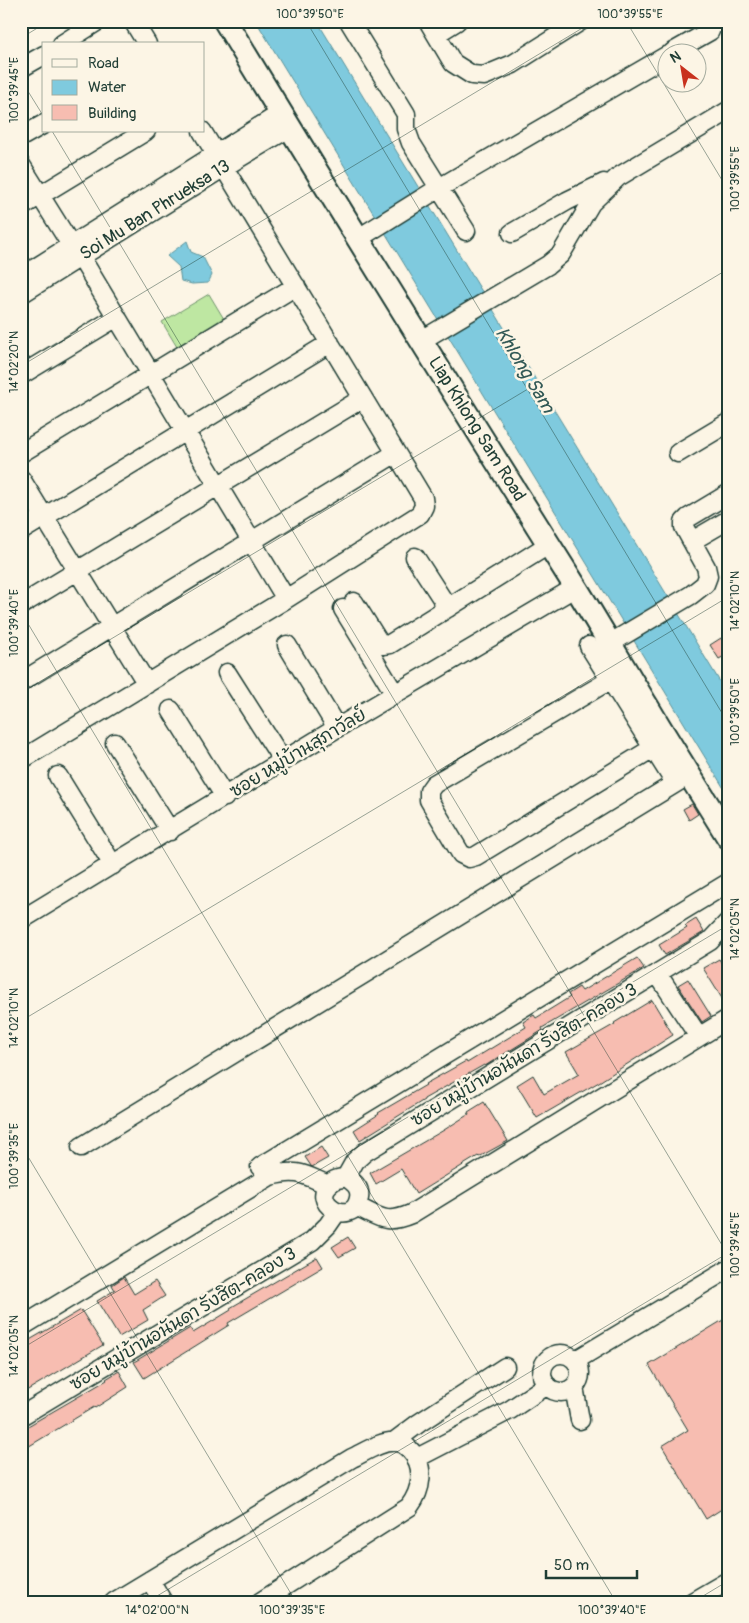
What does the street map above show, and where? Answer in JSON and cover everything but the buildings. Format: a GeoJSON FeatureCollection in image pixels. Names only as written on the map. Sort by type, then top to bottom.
{"type":"FeatureCollection","features":[{"type":"Feature","properties":{"kind":"main road","name":"Liap Khlong Sam Road"},"geometry":{"type":"LineString","coordinates":[[225,21],[548,545],[576,587],[608,641],[660,744],[682,779],[728,837]]}},
{"type":"Feature","properties":{"kind":"street"},"geometry":{"type":"LineString","coordinates":[[65,42],[98,21]]}},
{"type":"Feature","properties":{"kind":"street"},"geometry":{"type":"LineString","coordinates":[[133,21],[146,42]]}},
{"type":"Feature","properties":{"kind":"street"},"geometry":{"type":"LineString","coordinates":[[350,21],[406,114],[406,129],[411,143],[436,190],[466,231]]}},
{"type":"Feature","properties":{"kind":"street"},"geometry":{"type":"LineString","coordinates":[[457,21],[432,28],[453,63],[472,75],[484,76],[513,64],[581,21]]}},
{"type":"Feature","properties":{"kind":"street"},"geometry":{"type":"LineString","coordinates":[[689,42],[714,26],[728,22]]}},
{"type":"Feature","properties":{"kind":"street"},"geometry":{"type":"LineString","coordinates":[[21,68],[42,56]]}},
{"type":"Feature","properties":{"kind":"street"},"geometry":{"type":"LineString","coordinates":[[359,238],[436,190],[656,62]]}},
{"type":"Feature","properties":{"kind":"street"},"geometry":{"type":"LineString","coordinates":[[512,233],[567,201],[618,177],[728,111]]}},
{"type":"Feature","properties":{"kind":"street","name":"Soi Mu Ban Phrueksa 13"},"geometry":{"type":"LineString","coordinates":[[21,294],[76,251],[285,120]]}},
{"type":"Feature","properties":{"kind":"street"},"geometry":{"type":"LineString","coordinates":[[21,137],[42,125]]}},
{"type":"Feature","properties":{"kind":"street"},"geometry":{"type":"LineString","coordinates":[[21,207],[144,132]]}},
{"type":"Feature","properties":{"kind":"street"},"geometry":{"type":"LineString","coordinates":[[21,760],[420,514],[424,506],[423,498],[203,132]]}},
{"type":"Feature","properties":{"kind":"street"},"geometry":{"type":"LineString","coordinates":[[21,165],[76,251],[286,598]]}},
{"type":"Feature","properties":{"kind":"street"},"geometry":{"type":"LineString","coordinates":[[422,340],[548,265],[562,254],[591,203],[618,177]]}},
{"type":"Feature","properties":{"kind":"street","name":"Soi Mu Ban Phrueksa 13"},"geometry":{"type":"LineString","coordinates":[[21,277],[76,251]]}},
{"type":"Feature","properties":{"kind":"street"},"geometry":{"type":"LineString","coordinates":[[21,453],[296,286]]}},
{"type":"Feature","properties":{"kind":"street"},"geometry":{"type":"LineString","coordinates":[[21,375],[116,317]]}},
{"type":"Feature","properties":{"kind":"street"},"geometry":{"type":"LineString","coordinates":[[21,531],[330,343]]}},
{"type":"Feature","properties":{"kind":"street"},"geometry":{"type":"LineString","coordinates":[[21,604],[363,398]]}},
{"type":"Feature","properties":{"kind":"street"},"geometry":{"type":"LineString","coordinates":[[678,453],[728,423]]}},
{"type":"Feature","properties":{"kind":"street"},"geometry":{"type":"LineString","coordinates":[[21,682],[396,453]]}},
{"type":"Feature","properties":{"kind":"street"},"geometry":{"type":"LineString","coordinates":[[21,479],[146,684]]}},
{"type":"Feature","properties":{"kind":"street"},"geometry":{"type":"LineString","coordinates":[[610,680],[434,784],[429,791],[428,800],[462,854],[469,858],[476,856],[660,744],[610,680],[608,641],[691,595],[705,584],[708,576],[706,567],[688,534],[684,522],[728,494]]}},
{"type":"Feature","properties":{"kind":"street"},"geometry":{"type":"LineString","coordinates":[[688,534],[728,520]]}},
{"type":"Feature","properties":{"kind":"street"},"geometry":{"type":"LineString","coordinates":[[395,694],[348,606],[379,642],[383,645],[390,644],[548,545]]}},
{"type":"Feature","properties":{"kind":"street"},"geometry":{"type":"LineString","coordinates":[[415,557],[448,608]]}},
{"type":"Feature","properties":{"kind":"street","name":"ซอย หมู่บ้านสุภาวัลย์"},"geometry":{"type":"LineString","coordinates":[[21,920],[338,728],[576,587]]}},
{"type":"Feature","properties":{"kind":"street"},"geometry":{"type":"LineString","coordinates":[[287,645],[338,728]]}},
{"type":"Feature","properties":{"kind":"street"},"geometry":{"type":"LineString","coordinates":[[227,673],[283,761]]}},
{"type":"Feature","properties":{"kind":"street"},"geometry":{"type":"LineString","coordinates":[[171,710],[225,797]]}},
{"type":"Feature","properties":{"kind":"street"},"geometry":{"type":"LineString","coordinates":[[115,743],[170,831]]}},
{"type":"Feature","properties":{"kind":"street"},"geometry":{"type":"LineString","coordinates":[[58,776],[112,865]]}},
{"type":"Feature","properties":{"kind":"street"},"geometry":{"type":"LineString","coordinates":[[80,1147],[682,779]]}},
{"type":"Feature","properties":{"kind":"street"},"geometry":{"type":"LineString","coordinates":[[260,1167],[728,883]]}},
{"type":"Feature","properties":{"kind":"street","name":"ซอย หมู่บ้านอนันดา รังสิต-คลอง 3"},"geometry":{"type":"LineString","coordinates":[[346,1177],[354,1161],[365,1152],[710,941],[728,922]]}},
{"type":"Feature","properties":{"kind":"street","name":"ซอย หมู่บ้านอนันดา รังสิต-คลอง 3"},"geometry":{"type":"LineString","coordinates":[[710,941],[728,939]]}},
{"type":"Feature","properties":{"kind":"street"},"geometry":{"type":"LineString","coordinates":[[657,973],[699,1037]]}},
{"type":"Feature","properties":{"kind":"street"},"geometry":{"type":"LineString","coordinates":[[356,1206],[387,1220],[399,1219],[412,1214],[728,1019]]}},
{"type":"Feature","properties":{"kind":"street"},"geometry":{"type":"LineString","coordinates":[[21,1327],[270,1176],[287,1172],[302,1174],[328,1185]]}},
{"type":"Feature","properties":{"kind":"street"},"geometry":{"type":"LineString","coordinates":[[346,1177],[354,1182],[360,1193],[356,1206],[346,1212],[337,1212],[332,1209],[327,1204],[325,1198],[328,1185],[333,1181],[346,1177]]}},
{"type":"Feature","properties":{"kind":"street","name":"ซอย หมู่บ้านอนันดา รังสิต-คลอง 3"},"geometry":{"type":"LineString","coordinates":[[21,1416],[312,1241],[328,1226],[337,1212]]}},
{"type":"Feature","properties":{"kind":"street"},"geometry":{"type":"LineString","coordinates":[[576,1360],[728,1269]]}},
{"type":"Feature","properties":{"kind":"street"},"geometry":{"type":"LineString","coordinates":[[560,1353],[571,1356],[576,1360],[579,1365],[580,1377],[574,1387],[563,1392],[551,1389],[547,1385],[542,1374],[545,1362],[549,1358],[560,1353]]}},
{"type":"Feature","properties":{"kind":"street"},"geometry":{"type":"LineString","coordinates":[[114,1602],[352,1458],[372,1448],[395,1441],[419,1423],[505,1367]]}},
{"type":"Feature","properties":{"kind":"street"},"geometry":{"type":"LineString","coordinates":[[417,1458],[510,1410],[547,1385]]}},
{"type":"Feature","properties":{"kind":"street"},"geometry":{"type":"LineString","coordinates":[[574,1387],[580,1420]]}},
{"type":"Feature","properties":{"kind":"street"},"geometry":{"type":"LineString","coordinates":[[260,1602],[409,1507],[419,1492],[421,1474],[417,1458],[408,1448],[395,1441]]}},
{"type":"Feature","properties":{"kind":"street"},"geometry":{"type":"LineString","coordinates":[[150,1580],[163,1602]]}},
{"type":"Feature","properties":{"kind":"street"},"geometry":{"type":"LineString","coordinates":[[692,1602],[728,1580]]}},
{"type":"Feature","properties":{"kind":"green space"},"geometry":{"type":"Polygon","coordinates":[[[209,294],[224,319],[177,347],[162,322],[209,294]]]}},
{"type":"Feature","properties":{"kind":"water","name":"Khlong Sam"},"geometry":{"type":"Polygon","coordinates":[[[256,21],[317,21],[728,695],[728,795],[256,21]]]}},
{"type":"Feature","properties":{"kind":"water"},"geometry":{"type":"Polygon","coordinates":[[[187,241],[191,252],[203,257],[212,275],[208,283],[192,284],[181,281],[179,267],[167,256],[187,241]]]}}]}
